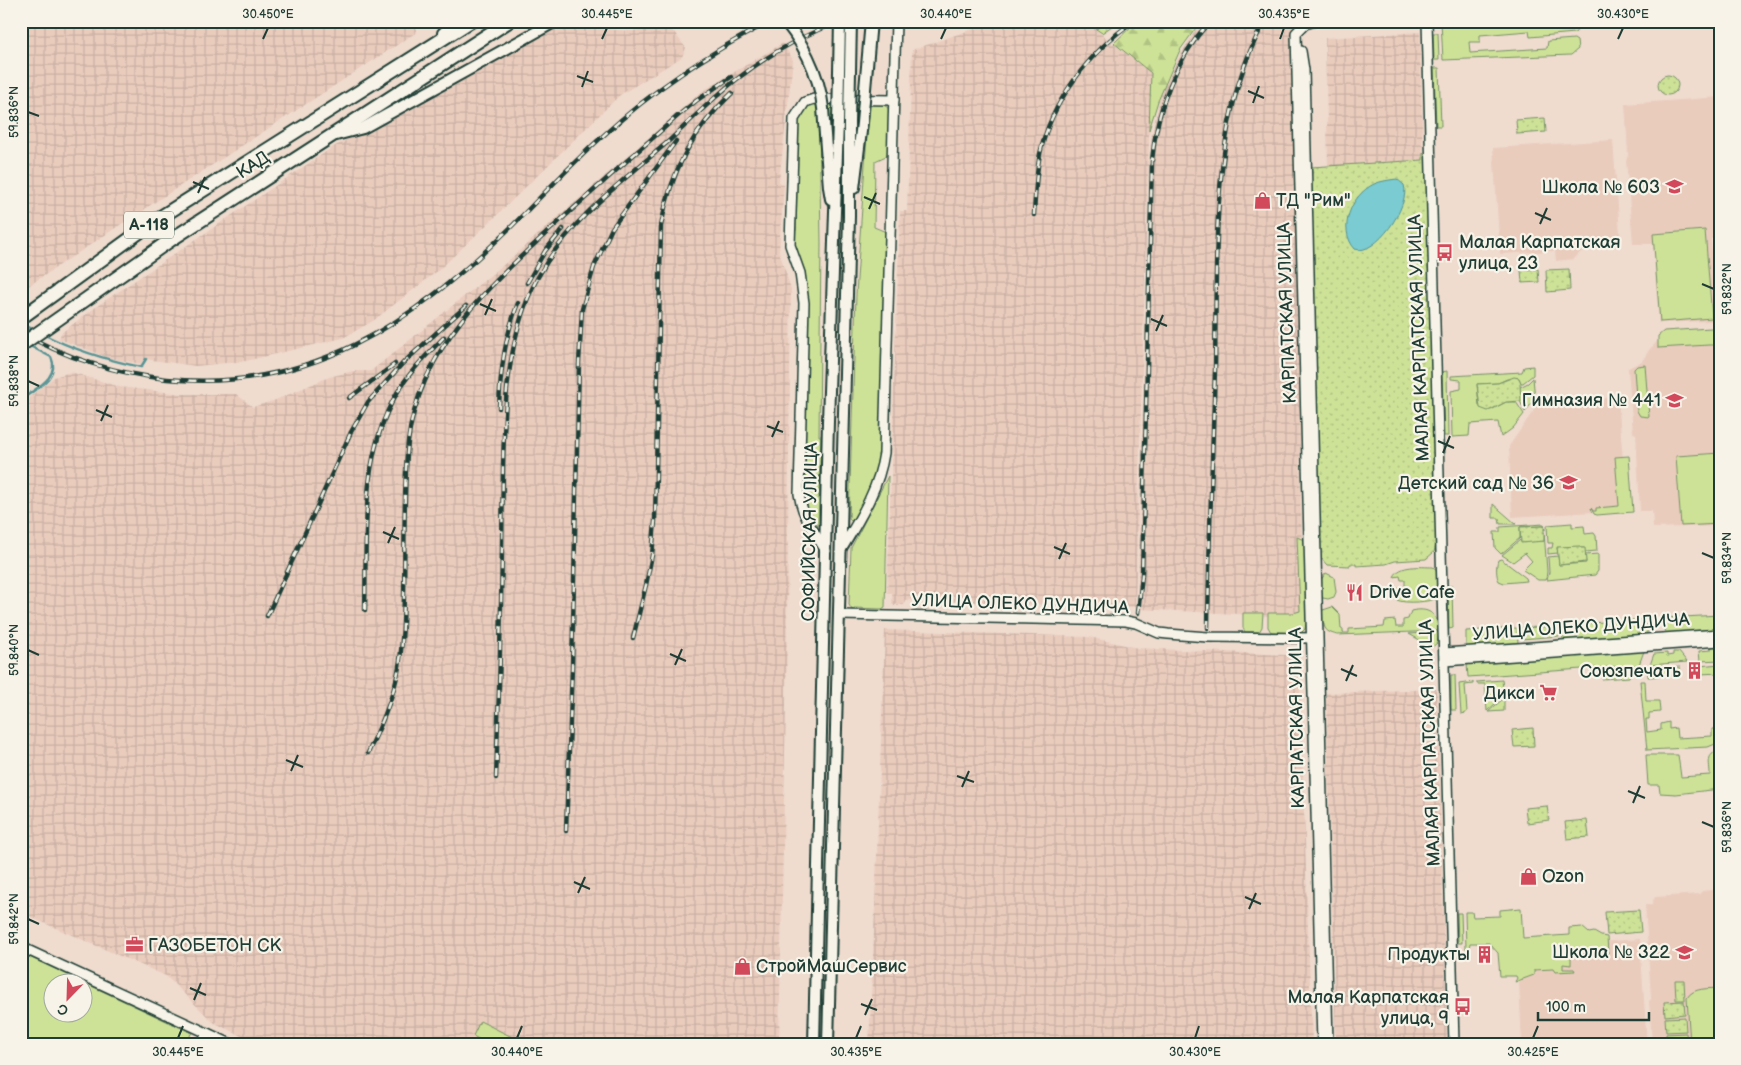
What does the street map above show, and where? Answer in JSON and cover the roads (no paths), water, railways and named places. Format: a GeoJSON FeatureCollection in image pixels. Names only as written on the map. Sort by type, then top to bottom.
{"type":"FeatureCollection","features":[{"type":"Feature","properties":{"kind":"highway","name":"КАД"},"geometry":{"type":"LineString","coordinates":[[21,318],[156,220],[471,21]]}},
{"type":"Feature","properties":{"kind":"highway","name":"КАД"},"geometry":{"type":"LineString","coordinates":[[21,345],[169,240],[509,21]]}},
{"type":"Feature","properties":{"kind":"main road"},"geometry":{"type":"LineString","coordinates":[[409,61],[457,21]]}},
{"type":"Feature","properties":{"kind":"main road"},"geometry":{"type":"LineString","coordinates":[[328,138],[363,128],[556,21]]}},
{"type":"Feature","properties":{"kind":"main road"},"geometry":{"type":"LineString","coordinates":[[786,21],[799,39],[816,74],[821,94],[828,187],[834,215]]}},
{"type":"Feature","properties":{"kind":"main road","name":"СОФИЙСКАЯ УЛИЦА"},"geometry":{"type":"LineString","coordinates":[[814,1044],[840,21]]}},
{"type":"Feature","properties":{"kind":"main road","name":"СОФИЙСКАЯ УЛИЦА"},"geometry":{"type":"LineString","coordinates":[[828,1044],[849,216],[851,21]]}},
{"type":"Feature","properties":{"kind":"main road"},"geometry":{"type":"LineString","coordinates":[[849,216],[860,148],[871,21]]}},
{"type":"Feature","properties":{"kind":"street"},"geometry":{"type":"LineString","coordinates":[[840,551],[875,490],[880,476],[884,453],[896,21]]}},
{"type":"Feature","properties":{"kind":"street","name":"КАРПАТСКАЯ УЛИЦА"},"geometry":{"type":"LineString","coordinates":[[1315,21],[1305,24],[1300,29],[1304,70],[1322,1044]]}},
{"type":"Feature","properties":{"kind":"street","name":"МАЛАЯ КАРПАТСКАЯ УЛИЦА"},"geometry":{"type":"LineString","coordinates":[[1427,21],[1454,1044]]}},
{"type":"Feature","properties":{"kind":"street"},"geometry":{"type":"LineString","coordinates":[[826,551],[806,519],[799,494],[804,303],[800,273],[790,245],[794,119],[805,102],[814,99],[894,100]]}},
{"type":"Feature","properties":{"kind":"street","name":"УЛИЦА ОЛЕКО ДУНДИЧА"},"geometry":{"type":"LineString","coordinates":[[839,615],[1126,621],[1136,623],[1158,633],[1168,634],[1208,637],[1315,638]]}},
{"type":"Feature","properties":{"kind":"street","name":"УЛИЦА ОЛЕКО ДУНДИЧА"},"geometry":{"type":"LineString","coordinates":[[1444,657],[1720,634]]}},
{"type":"Feature","properties":{"kind":"street","name":"КАРПАТСКАЯ УЛИЦА"},"geometry":{"type":"LineString","coordinates":[[1315,638],[1328,1044]]}},
{"type":"Feature","properties":{"kind":"street","name":"УЛИЦА ОЛЕКО ДУНДИЧА"},"geometry":{"type":"LineString","coordinates":[[1444,657],[1720,641]]}},
{"type":"Feature","properties":{"kind":"street"},"geometry":{"type":"LineString","coordinates":[[21,947],[231,1044]]}},
{"type":"Feature","properties":{"kind":"street"},"geometry":{"type":"LineString","coordinates":[[202,1044],[207,1033]]}},
{"type":"Feature","properties":{"kind":"water"},"geometry":{"type":"Polygon","coordinates":[[[1397,179],[1404,185],[1405,194],[1402,205],[1390,228],[1372,245],[1363,249],[1355,249],[1347,232],[1349,213],[1353,204],[1366,189],[1374,184],[1397,179]]]}},
{"type":"Feature","properties":{"kind":"waterway"},"geometry":{"type":"LineString","coordinates":[[21,323],[36,331]]}},
{"type":"Feature","properties":{"kind":"waterway"},"geometry":{"type":"LineString","coordinates":[[43,334],[103,358],[141,367],[146,359]]}},
{"type":"Feature","properties":{"kind":"waterway"},"geometry":{"type":"LineString","coordinates":[[21,400],[45,382],[52,371],[53,364],[51,357],[28,345]]}},
{"type":"Feature","properties":{"kind":"railway"},"geometry":{"type":"LineString","coordinates":[[21,332],[73,357],[111,369],[167,379],[219,380],[267,375],[313,362],[355,344],[396,321],[435,294],[510,228],[568,169],[623,118],[683,72],[726,45],[771,21]]}},
{"type":"Feature","properties":{"kind":"railway"},"geometry":{"type":"LineString","coordinates":[[496,778],[505,408],[515,339],[525,306],[538,277],[550,257],[581,220],[728,86],[787,46],[841,21]]}},
{"type":"Feature","properties":{"kind":"railway"},"geometry":{"type":"LineString","coordinates":[[1034,215],[1040,154],[1053,116],[1063,97],[1088,63],[1102,47],[1134,21]]}},
{"type":"Feature","properties":{"kind":"railway"},"geometry":{"type":"LineString","coordinates":[[1138,613],[1142,575],[1154,141],[1163,103],[1178,68],[1187,52],[1210,21]]}},
{"type":"Feature","properties":{"kind":"railway"},"geometry":{"type":"LineString","coordinates":[[1208,628],[1217,237],[1220,191],[1225,145],[1234,101],[1247,59],[1265,21]]}},
{"type":"Feature","properties":{"kind":"railway"},"geometry":{"type":"LineString","coordinates":[[368,753],[389,704],[400,663],[403,616],[406,461],[415,407],[428,374],[445,344],[465,316],[513,265],[680,114],[731,77]]}},
{"type":"Feature","properties":{"kind":"railway"},"geometry":{"type":"LineString","coordinates":[[633,638],[652,555],[655,521],[661,226],[671,187],[685,153],[705,122],[732,93]]}},
{"type":"Feature","properties":{"kind":"railway"},"geometry":{"type":"LineString","coordinates":[[566,831],[582,309],[594,267],[612,228],[676,141]]}},
{"type":"Feature","properties":{"kind":"railway"},"geometry":{"type":"LineString","coordinates":[[527,283],[545,251],[563,229]]}},
{"type":"Feature","properties":{"kind":"railway"},"geometry":{"type":"LineString","coordinates":[[499,408],[504,355],[518,303]]}},
{"type":"Feature","properties":{"kind":"railway"},"geometry":{"type":"LineString","coordinates":[[267,616],[351,432],[368,402],[403,363],[466,306]]}},
{"type":"Feature","properties":{"kind":"railway"},"geometry":{"type":"LineString","coordinates":[[365,610],[366,527],[371,471],[376,444],[385,418],[402,385],[444,337]]}},
{"type":"Feature","properties":{"kind":"railway"},"geometry":{"type":"LineString","coordinates":[[349,398],[395,364]]}},
{"type":"Feature","properties":{"kind":"place","name":"Школа № 603"},"geometry":{"type":"Point","coordinates":[1674,187]}},
{"type":"Feature","properties":{"kind":"place","name":"ТД \"Рим\""},"geometry":{"type":"Point","coordinates":[1262,200]}},
{"type":"Feature","properties":{"kind":"place","name":"Малая Карпатская улица, 23"},"geometry":{"type":"Point","coordinates":[1445,252]}},
{"type":"Feature","properties":{"kind":"place","name":"Гимназия № 441"},"geometry":{"type":"Point","coordinates":[1675,400]}},
{"type":"Feature","properties":{"kind":"place","name":"Детский сад № 36"},"geometry":{"type":"Point","coordinates":[1568,483]}},
{"type":"Feature","properties":{"kind":"place","name":"Drive Cafe"},"geometry":{"type":"Point","coordinates":[1355,592]}},
{"type":"Feature","properties":{"kind":"place","name":"Союзпечать"},"geometry":{"type":"Point","coordinates":[1695,671]}},
{"type":"Feature","properties":{"kind":"place","name":"Дикси"},"geometry":{"type":"Point","coordinates":[1549,693]}},
{"type":"Feature","properties":{"kind":"place","name":"Ozon"},"geometry":{"type":"Point","coordinates":[1528,876]}},
{"type":"Feature","properties":{"kind":"place","name":"ГАЗОБЕТОН СК"},"geometry":{"type":"Point","coordinates":[134,945]}},
{"type":"Feature","properties":{"kind":"place","name":"Школа № 322"},"geometry":{"type":"Point","coordinates":[1684,952]}},
{"type":"Feature","properties":{"kind":"place","name":"Продукты"},"geometry":{"type":"Point","coordinates":[1484,954]}},
{"type":"Feature","properties":{"kind":"place","name":"СтройМашСервис"},"geometry":{"type":"Point","coordinates":[742,966]}},
{"type":"Feature","properties":{"kind":"place","name":"Малая Карпатская улица, 9"},"geometry":{"type":"Point","coordinates":[1463,1007]}}]}
